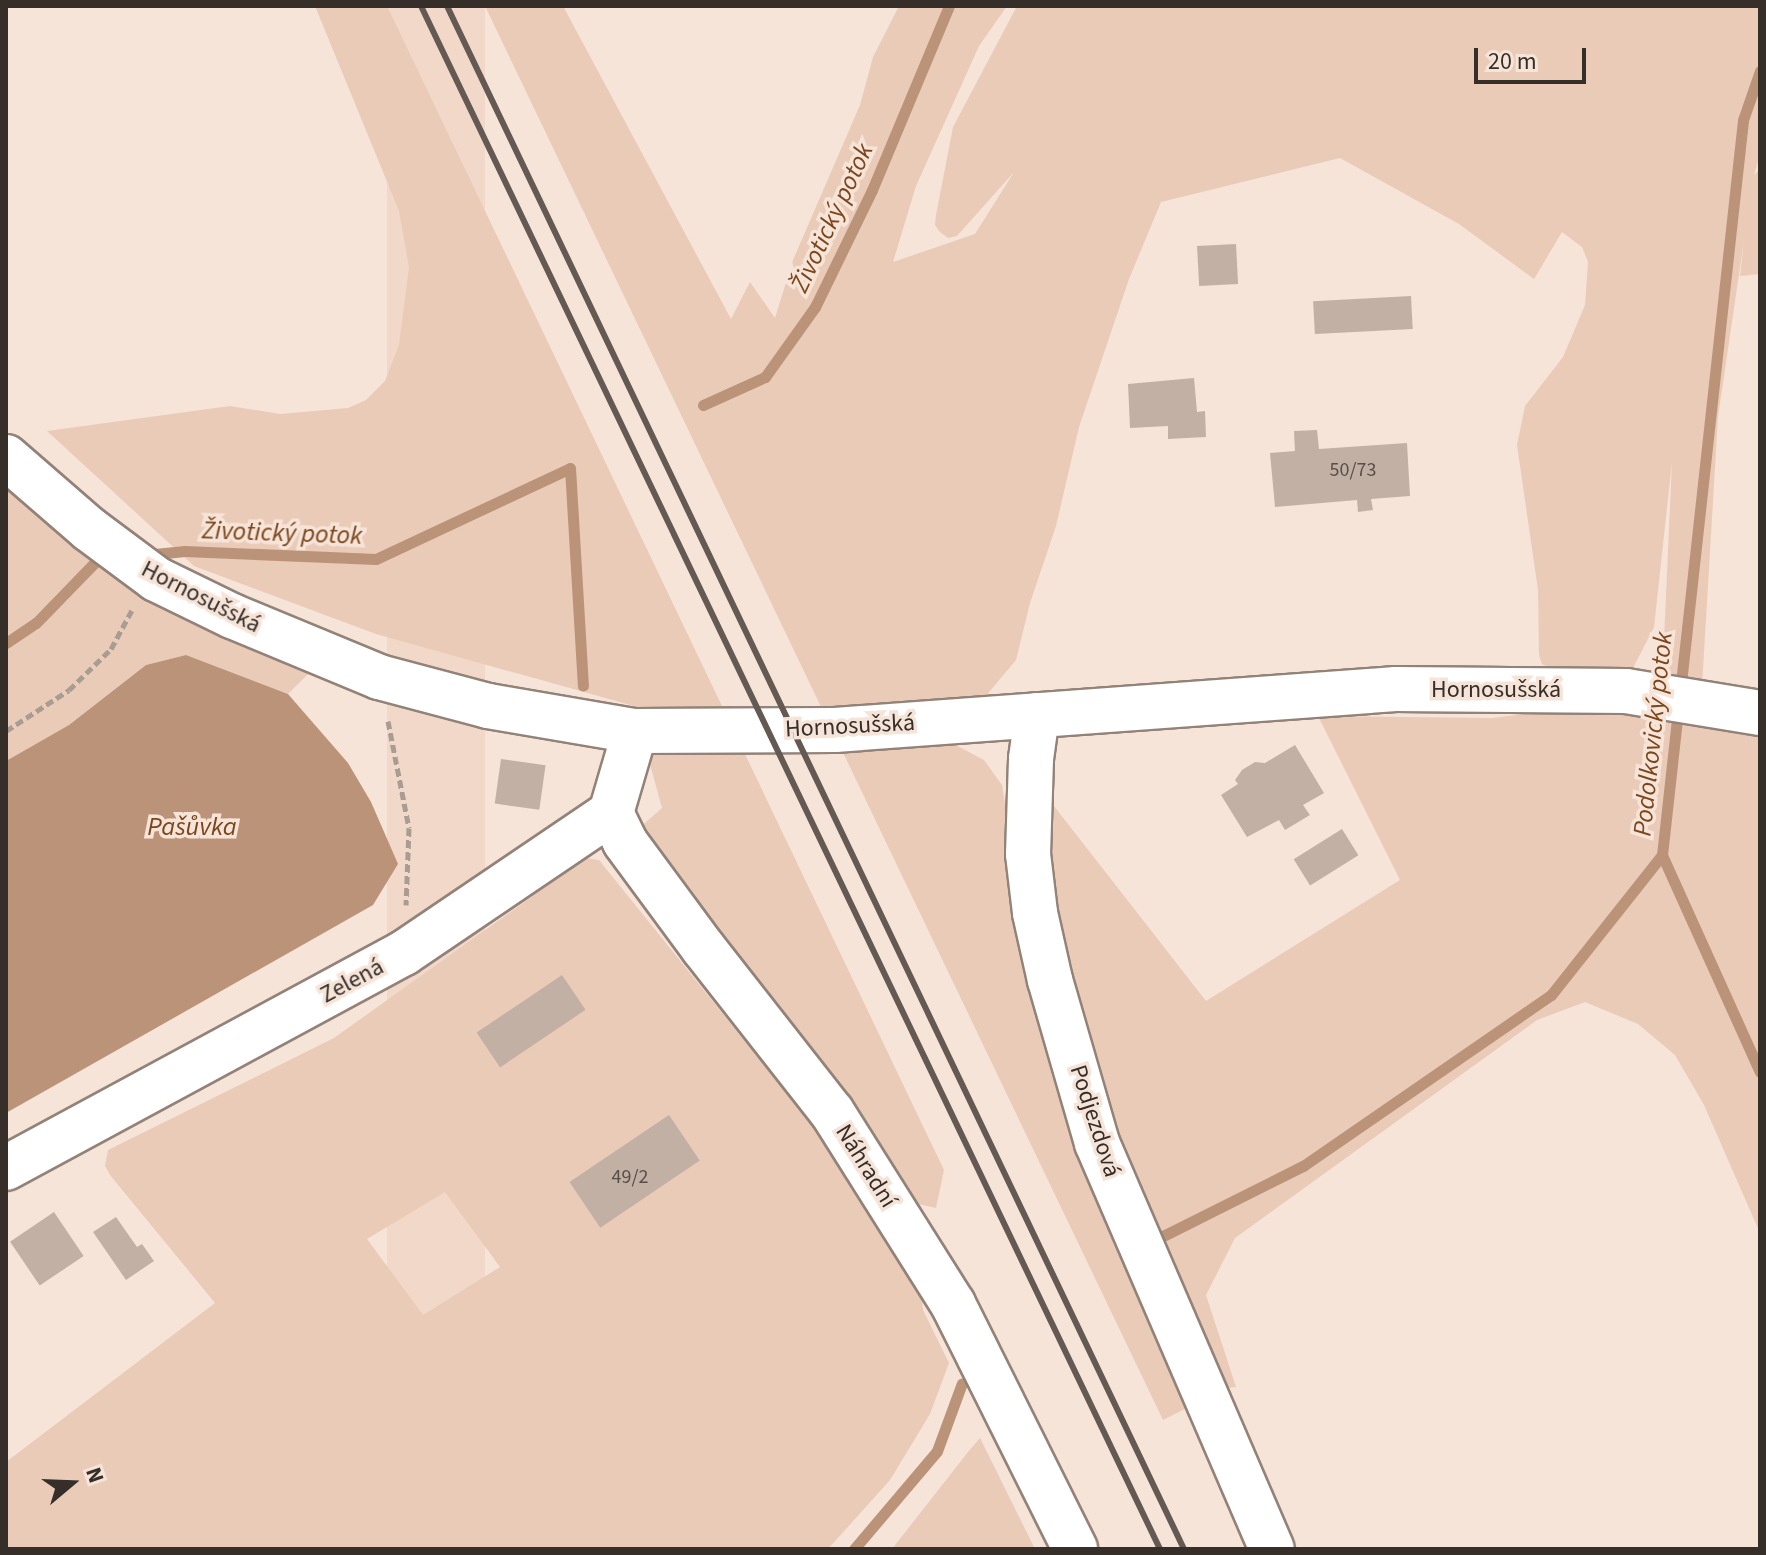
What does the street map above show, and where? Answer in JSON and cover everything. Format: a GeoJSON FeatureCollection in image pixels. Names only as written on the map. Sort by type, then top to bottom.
{"type":"FeatureCollection","features":[{"type":"Feature","properties":{"kind":"street","name":"Hornosušská"},"geometry":{"type":"LineString","coordinates":[[6,457],[89,529],[158,580],[232,616],[379,677],[488,706],[635,731],[835,730],[1396,689],[1655,694],[1760,713]]}},
{"type":"Feature","properties":{"kind":"street","name":"Podjezdová"},"geometry":{"type":"LineString","coordinates":[[1037,715],[1031,759],[1028,854],[1035,913],[1050,980],[1097,1143],[1272,1549]]}},
{"type":"Feature","properties":{"kind":"street"},"geometry":{"type":"LineString","coordinates":[[611,813],[635,731]]}},
{"type":"Feature","properties":{"kind":"street","name":"Zelená"},"geometry":{"type":"LineString","coordinates":[[6,1168],[404,953],[611,813]]}},
{"type":"Feature","properties":{"kind":"street","name":"Náhradní"},"geometry":{"type":"LineString","coordinates":[[611,813],[625,842],[704,949],[832,1112],[953,1304],[1075,1549]]}},
{"type":"Feature","properties":{"kind":"path"},"geometry":{"type":"LineString","coordinates":[[6,731],[69,690],[111,649],[125,618],[158,580]]}},
{"type":"Feature","properties":{"kind":"path"},"geometry":{"type":"LineString","coordinates":[[379,677],[409,828],[404,953]]}},
{"type":"Feature","properties":{"kind":"shaded area"},"geometry":{"type":"Polygon","coordinates":[[[315,6],[387,6],[944,1170],[936,1208],[910,1202],[638,829],[662,808],[634,706],[376,634],[194,566],[47,431],[230,406],[280,414],[348,408],[366,400],[385,381],[399,345],[409,267],[399,211],[315,6]]]}},
{"type":"Feature","properties":{"kind":"shaded area"},"geometry":{"type":"Polygon","coordinates":[[[387,6],[485,6],[485,1549],[387,1549],[387,6]]]}},
{"type":"Feature","properties":{"kind":"shaded area"},"geometry":{"type":"Polygon","coordinates":[[[485,6],[563,6],[731,319],[750,282],[775,318],[793,260],[860,105],[873,57],[899,6],[1007,6],[979,46],[916,186],[893,262],[975,234],[1014,172],[957,236],[948,238],[940,232],[935,225],[936,215],[953,127],[1017,6],[1760,6],[1760,154],[1754,175],[1760,169],[1760,274],[1740,276],[1744,240],[1718,417],[1702,686],[1662,684],[1672,462],[1654,627],[1631,672],[1552,669],[1542,664],[1539,655],[1538,590],[1517,445],[1525,406],[1563,357],[1585,305],[1588,262],[1582,247],[1562,232],[1534,279],[1459,224],[1340,158],[1161,202],[1129,279],[1079,427],[1056,526],[1030,603],[1016,660],[948,741],[984,760],[1002,785],[1014,864],[1036,783],[1206,1001],[1400,880],[1318,716],[1493,718],[1562,709],[1658,711],[1760,730],[1760,1233],[1704,1105],[1675,1055],[1638,1024],[1585,1002],[1537,1020],[1235,1238],[1206,1295],[1236,1387],[1226,1388],[1163,1420],[485,6]]]}},
{"type":"Feature","properties":{"kind":"shaded area"},"geometry":{"type":"Polygon","coordinates":[[[6,483],[311,671],[288,694],[186,655],[146,665],[69,725],[6,761],[6,483]]]}},
{"type":"Feature","properties":{"kind":"shaded area"},"geometry":{"type":"Polygon","coordinates":[[[586,858],[599,860],[810,1122],[921,1289],[923,1310],[949,1363],[930,1414],[890,1480],[828,1549],[6,1549],[6,1462],[215,1303],[110,1175],[105,1166],[108,1150],[334,1038],[586,858]],[[445,1192],[367,1239],[423,1315],[500,1267],[445,1192]]]}},
{"type":"Feature","properties":{"kind":"shaded area"},"geometry":{"type":"Polygon","coordinates":[[[980,1438],[1035,1549],[892,1549],[968,1452],[980,1438]]]}},
{"type":"Feature","properties":{"kind":"water","name":"Pašůvka"},"geometry":{"type":"Polygon","coordinates":[[[186,655],[288,694],[348,763],[371,802],[398,864],[373,905],[6,1113],[6,761],[69,725],[146,665],[186,655]]]}},
{"type":"Feature","properties":{"kind":"building"},"geometry":{"type":"Polygon","coordinates":[[[1236,244],[1238,284],[1199,286],[1197,246],[1236,244]]]}},
{"type":"Feature","properties":{"kind":"building"},"geometry":{"type":"Polygon","coordinates":[[[1411,296],[1413,329],[1315,334],[1313,301],[1411,296]]]}},
{"type":"Feature","properties":{"kind":"building"},"geometry":{"type":"Polygon","coordinates":[[[1194,378],[1197,412],[1205,411],[1206,437],[1168,439],[1168,426],[1130,428],[1128,384],[1194,378]]]}},
{"type":"Feature","properties":{"kind":"building"},"geometry":{"type":"Polygon","coordinates":[[[1317,430],[1319,449],[1407,443],[1410,496],[1371,499],[1373,510],[1358,512],[1357,500],[1275,507],[1270,453],[1295,451],[1294,431],[1317,430]]]}},
{"type":"Feature","properties":{"kind":"building"},"geometry":{"type":"Polygon","coordinates":[[[1295,745],[1324,793],[1303,805],[1310,815],[1285,830],[1279,820],[1247,837],[1221,795],[1238,784],[1235,780],[1242,770],[1255,762],[1265,763],[1295,745]]]}},
{"type":"Feature","properties":{"kind":"building"},"geometry":{"type":"Polygon","coordinates":[[[501,759],[546,765],[539,810],[495,804],[501,759]]]}},
{"type":"Feature","properties":{"kind":"building"},"geometry":{"type":"Polygon","coordinates":[[[1342,829],[1358,855],[1310,885],[1294,859],[1342,829]]]}},
{"type":"Feature","properties":{"kind":"building"},"geometry":{"type":"Polygon","coordinates":[[[562,975],[585,1010],[500,1067],[477,1033],[562,975]]]}},
{"type":"Feature","properties":{"kind":"building"},"geometry":{"type":"Polygon","coordinates":[[[669,1115],[700,1161],[600,1228],[570,1182],[669,1115]]]}},
{"type":"Feature","properties":{"kind":"building"},"geometry":{"type":"Polygon","coordinates":[[[54,1212],[84,1256],[40,1286],[10,1242],[54,1212]]]}},
{"type":"Feature","properties":{"kind":"building"},"geometry":{"type":"Polygon","coordinates":[[[116,1217],[137,1247],[142,1244],[154,1261],[126,1280],[93,1232],[116,1217]]]}},
{"type":"Feature","properties":{"kind":"waterway","name":"Životický potok"},"geometry":{"type":"LineString","coordinates":[[703,405],[765,377],[815,307],[872,190],[949,6]]}},
{"type":"Feature","properties":{"kind":"waterway","name":"Podolkovický potok"},"geometry":{"type":"LineString","coordinates":[[1680,692],[1743,120],[1760,71]]}},
{"type":"Feature","properties":{"kind":"waterway","name":"Životický potok"},"geometry":{"type":"LineString","coordinates":[[145,555],[185,551],[376,559],[570,468],[583,686]]}},
{"type":"Feature","properties":{"kind":"waterway","name":"Životický potok"},"geometry":{"type":"LineString","coordinates":[[6,643],[36,623],[97,560],[108,559]]}},
{"type":"Feature","properties":{"kind":"waterway","name":"Podolkovický potok"},"geometry":{"type":"LineString","coordinates":[[1153,1241],[1303,1166],[1551,995],[1662,855],[1678,709]]}},
{"type":"Feature","properties":{"kind":"waterway"},"geometry":{"type":"LineString","coordinates":[[1662,855],[1760,1072]]}},
{"type":"Feature","properties":{"kind":"waterway","name":"Podolkovický potok"},"geometry":{"type":"LineString","coordinates":[[854,1549],[937,1451],[962,1383]]}},
{"type":"Feature","properties":{"kind":"railway"},"geometry":{"type":"LineString","coordinates":[[421,6],[1160,1549]]}},
{"type":"Feature","properties":{"kind":"railway"},"geometry":{"type":"LineString","coordinates":[[447,6],[1184,1549]]}}]}
